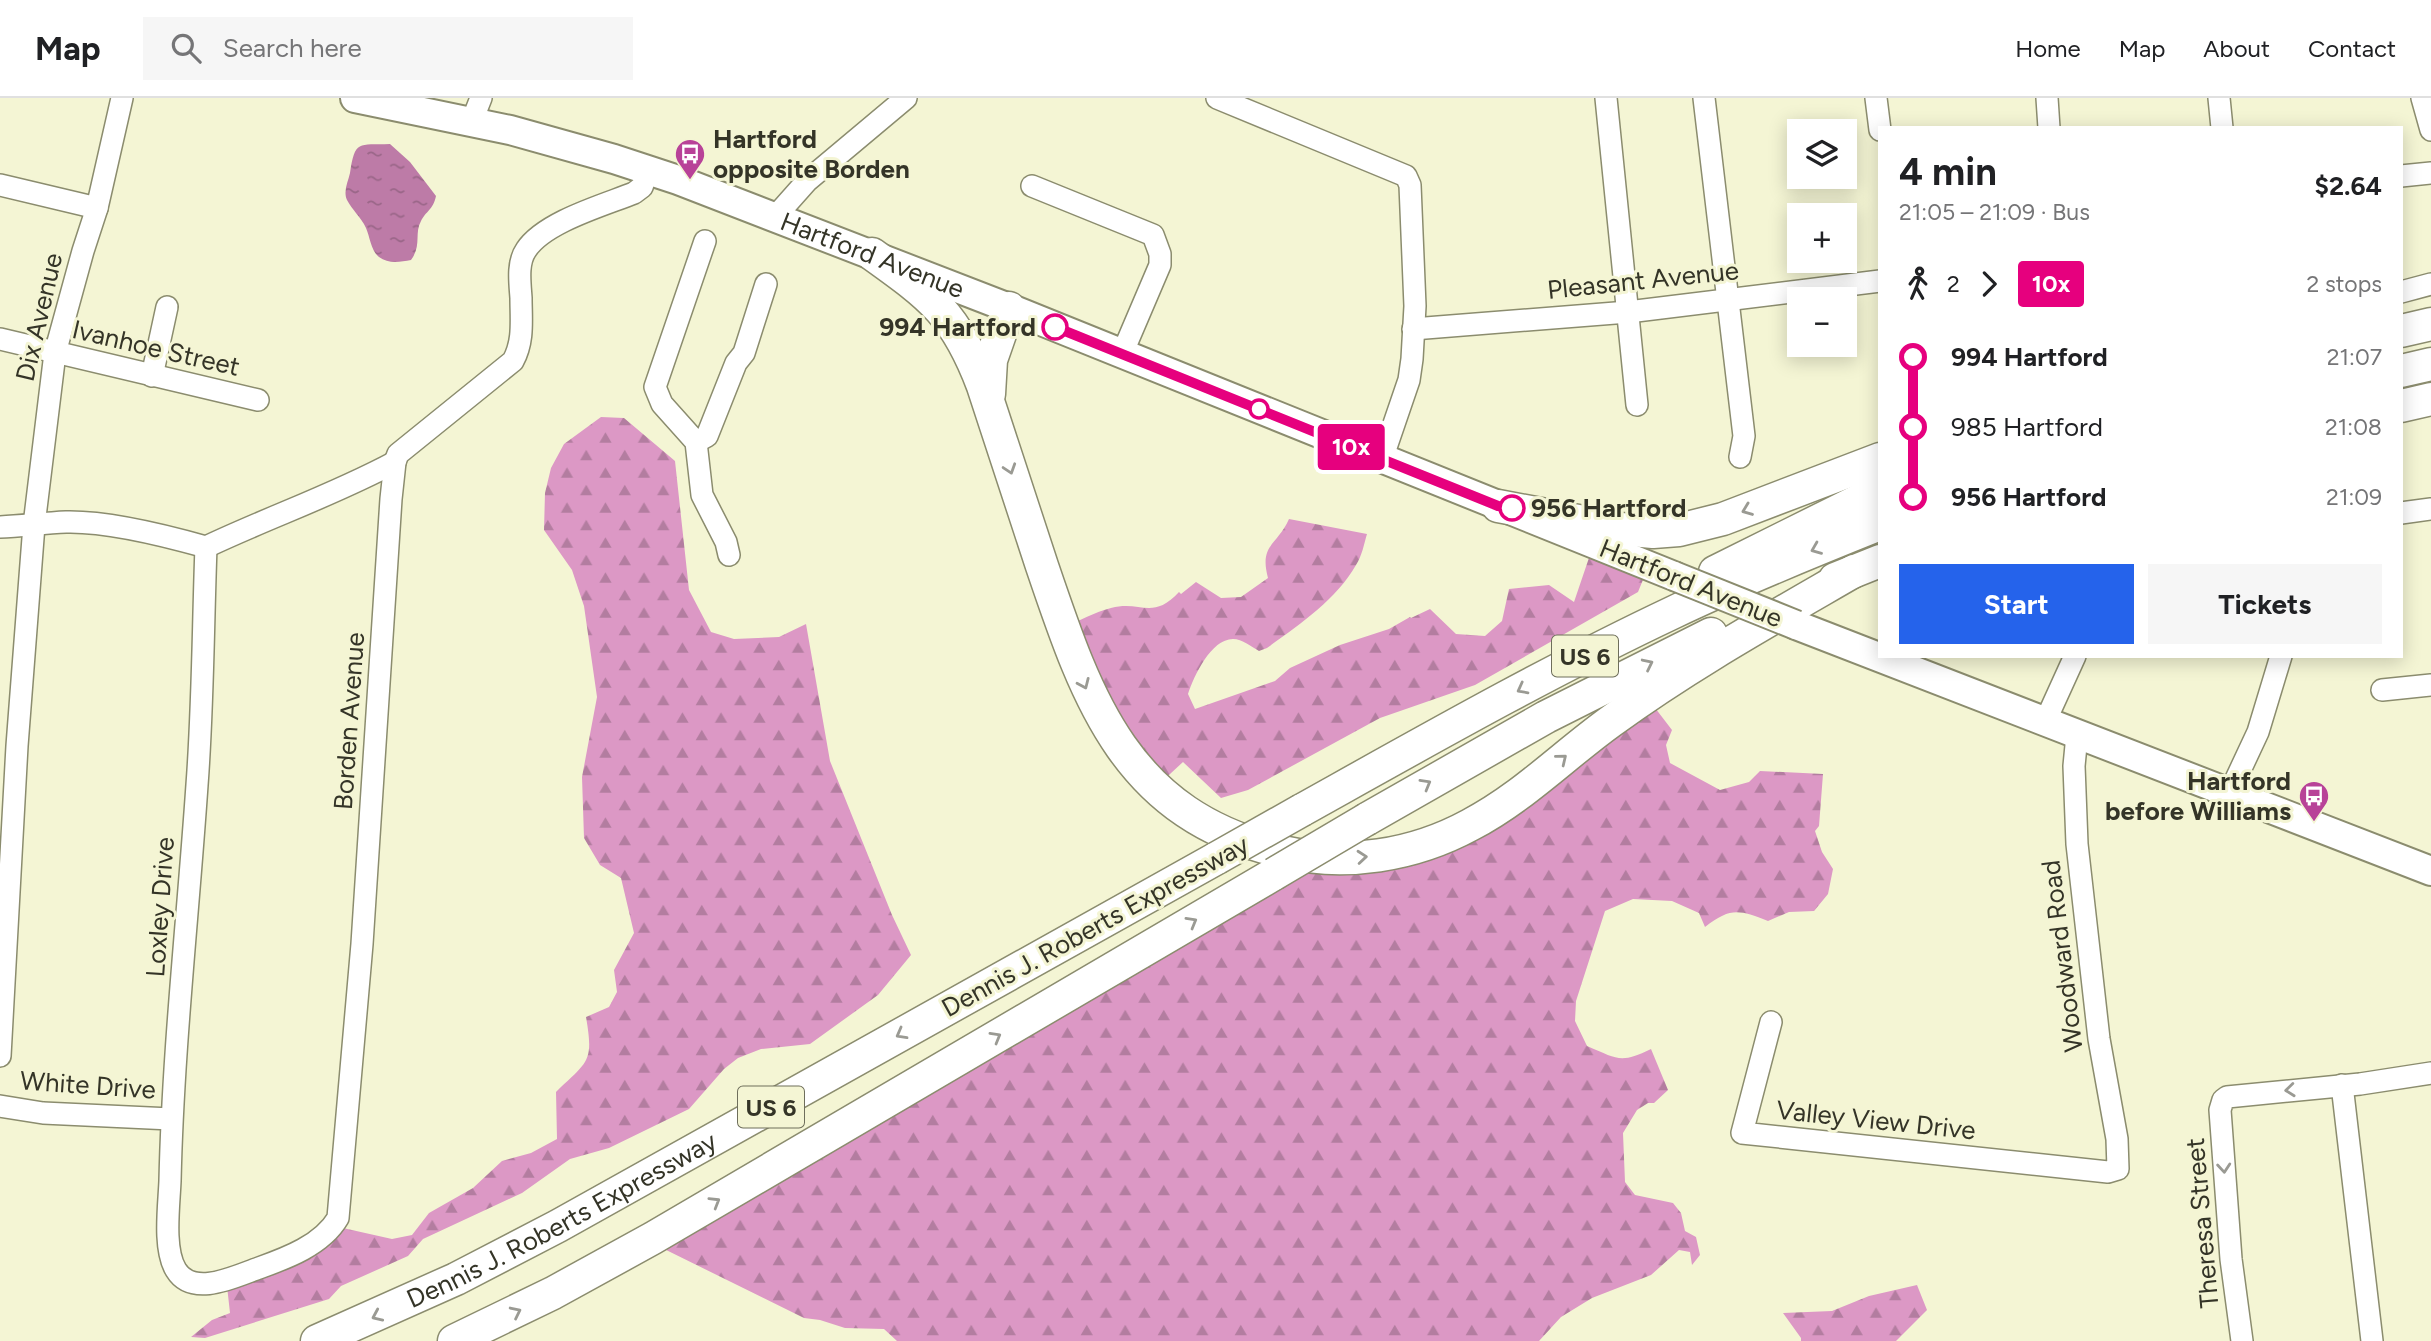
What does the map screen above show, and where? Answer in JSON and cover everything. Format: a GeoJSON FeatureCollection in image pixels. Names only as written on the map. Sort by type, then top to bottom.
{"type":"FeatureCollection","features":[{"type":"Feature","properties":{"kind":"highway"},"geometry":{"type":"LineString","coordinates":[[861,260],[922,289],[951,320],[972,356],[1077,668],[1117,743],[1152,783],[1199,818],[1236,837],[1294,854],[1349,858],[1391,853],[1434,842],[1471,825],[1509,801],[1609,722],[1670,680],[1867,566]]}},
{"type":"Feature","properties":{"kind":"highway"},"geometry":{"type":"LineString","coordinates":[[995,422],[989,373],[994,349],[1009,308]]}},
{"type":"Feature","properties":{"kind":"highway"},"geometry":{"type":"LineString","coordinates":[[2403,331],[2431,324]]}},
{"type":"Feature","properties":{"kind":"highway"},"geometry":{"type":"LineString","coordinates":[[2403,371],[2431,364]]}},
{"type":"Feature","properties":{"kind":"highway"},"geometry":{"type":"LineString","coordinates":[[2403,406],[2431,399]]}},
{"type":"Feature","properties":{"kind":"highway"},"geometry":{"type":"LineString","coordinates":[[1498,506],[1622,529],[1653,532],[1679,530],[1723,519],[1878,460]]}},
{"type":"Feature","properties":{"kind":"highway"},"geometry":{"type":"LineString","coordinates":[[1570,664],[1662,603],[1722,568],[1878,491]]}},
{"type":"Feature","properties":{"kind":"highway","name":"Dennis J. Roberts Expressway"},"geometry":{"type":"LineString","coordinates":[[317,1341],[456,1279],[558,1226],[1302,810],[1570,664],[1726,588],[1878,525]]}},
{"type":"Feature","properties":{"kind":"highway","name":"Dennis J. Roberts Expressway"},"geometry":{"type":"LineString","coordinates":[[454,1341],[553,1293],[653,1238],[1496,744],[1606,685],[1710,635],[1867,566]]}},
{"type":"Feature","properties":{"kind":"main road","name":"Hartford Avenue"},"geometry":{"type":"LineString","coordinates":[[355,98],[477,110],[569,145],[648,170],[775,217],[861,260],[1009,308],[1878,657]]}},
{"type":"Feature","properties":{"kind":"main road","name":"Hartford Avenue"},"geometry":{"type":"LineString","coordinates":[[1881,658],[2431,871]]}},
{"type":"Feature","properties":{"kind":"street","name":"Dix Avenue"},"geometry":{"type":"LineString","coordinates":[[0,1056],[17,746],[34,525],[55,353],[97,208],[122,98]]}},
{"type":"Feature","properties":{"kind":"street"},"geometry":{"type":"LineString","coordinates":[[775,217],[816,173],[906,98]]}},
{"type":"Feature","properties":{"kind":"street"},"geometry":{"type":"LineString","coordinates":[[1217,98],[1406,176],[1412,197],[1415,306],[1409,380],[1381,459]]}},
{"type":"Feature","properties":{"kind":"street"},"geometry":{"type":"LineString","coordinates":[[1606,98],[1637,405]]}},
{"type":"Feature","properties":{"kind":"street"},"geometry":{"type":"LineString","coordinates":[[1704,98],[1744,436],[1740,457]]}},
{"type":"Feature","properties":{"kind":"street"},"geometry":{"type":"LineString","coordinates":[[1876,98],[1880,126]]}},
{"type":"Feature","properties":{"kind":"street"},"geometry":{"type":"LineString","coordinates":[[2047,98],[2049,126]]}},
{"type":"Feature","properties":{"kind":"street"},"geometry":{"type":"LineString","coordinates":[[2219,98],[2222,126]]}},
{"type":"Feature","properties":{"kind":"street"},"geometry":{"type":"LineString","coordinates":[[2422,98],[2431,130]]}},
{"type":"Feature","properties":{"kind":"street"},"geometry":{"type":"LineString","coordinates":[[0,527],[66,522],[94,524],[206,547],[352,485],[395,462],[406,446],[513,361],[520,348],[521,265],[526,251],[536,240],[565,222],[634,193],[642,187],[648,170]]}},
{"type":"Feature","properties":{"kind":"street"},"geometry":{"type":"LineString","coordinates":[[2403,176],[2431,173]]}},
{"type":"Feature","properties":{"kind":"street"},"geometry":{"type":"LineString","coordinates":[[0,185],[97,208]]}},
{"type":"Feature","properties":{"kind":"street"},"geometry":{"type":"LineString","coordinates":[[1032,186],[1153,235],[1160,254],[1160,265],[1122,354]]}},
{"type":"Feature","properties":{"kind":"street"},"geometry":{"type":"LineString","coordinates":[[705,241],[655,387],[662,404],[696,442],[698,483],[726,542],[729,555]]}},
{"type":"Feature","properties":{"kind":"street","name":"Pleasant Avenue"},"geometry":{"type":"LineString","coordinates":[[1413,330],[1628,312],[1878,281]]}},
{"type":"Feature","properties":{"kind":"street"},"geometry":{"type":"LineString","coordinates":[[696,442],[707,436],[736,363],[744,354],[766,284]]}},
{"type":"Feature","properties":{"kind":"street"},"geometry":{"type":"LineString","coordinates":[[2403,291],[2431,284]]}},
{"type":"Feature","properties":{"kind":"street"},"geometry":{"type":"LineString","coordinates":[[152,376],[167,307]]}},
{"type":"Feature","properties":{"kind":"street","name":"Ivanhoe Street"},"geometry":{"type":"LineString","coordinates":[[0,340],[258,400]]}},
{"type":"Feature","properties":{"kind":"street","name":"Borden Avenue"},"geometry":{"type":"LineString","coordinates":[[176,1270],[184,1280],[196,1284],[218,1282],[272,1263],[314,1243],[333,1227],[338,1218],[359,997],[395,462]]}},
{"type":"Feature","properties":{"kind":"street"},"geometry":{"type":"LineString","coordinates":[[2403,513],[2431,509]]}},
{"type":"Feature","properties":{"kind":"street","name":"Loxley Drive"},"geometry":{"type":"LineString","coordinates":[[176,1270],[168,1240],[171,1119],[198,784],[206,547]]}},
{"type":"Feature","properties":{"kind":"street"},"geometry":{"type":"LineString","coordinates":[[2045,722],[2074,658]]}},
{"type":"Feature","properties":{"kind":"street"},"geometry":{"type":"LineString","coordinates":[[2229,794],[2258,732],[2279,658]]}},
{"type":"Feature","properties":{"kind":"street"},"geometry":{"type":"LineString","coordinates":[[2382,691],[2431,685]]}},
{"type":"Feature","properties":{"kind":"street","name":"Woodward Road"},"geometry":{"type":"LineString","coordinates":[[2077,735],[2074,766],[2077,844],[2099,1039],[2117,1139],[2118,1168]]}},
{"type":"Feature","properties":{"kind":"street","name":"Valley View Drive"},"geometry":{"type":"LineString","coordinates":[[1771,1022],[1742,1133],[2108,1172],[2118,1168]]}},
{"type":"Feature","properties":{"kind":"street"},"geometry":{"type":"LineString","coordinates":[[2372,1341],[2342,1085],[2431,1073]]}},
{"type":"Feature","properties":{"kind":"street","name":"Theresa Street"},"geometry":{"type":"LineString","coordinates":[[2242,1341],[2231,1259],[2220,1110],[2222,1100],[2227,1097],[2342,1085]]}},
{"type":"Feature","properties":{"kind":"street","name":"White Drive"},"geometry":{"type":"LineString","coordinates":[[0,1106],[43,1113],[171,1119]]}},
{"type":"Feature","properties":{"kind":"green space"},"geometry":{"type":"Polygon","coordinates":[[[601,417],[624,418],[675,461],[689,590],[711,632],[734,639],[779,637],[806,624],[830,761],[892,915],[911,955],[878,995],[810,1044],[761,1049],[738,1058],[724,1069],[689,1109],[609,1148],[570,1159],[522,1193],[423,1239],[408,1256],[341,1286],[329,1299],[205,1338],[191,1337],[212,1320],[230,1313],[226,1277],[334,1226],[392,1239],[412,1235],[429,1213],[473,1188],[502,1161],[531,1153],[557,1139],[556,1092],[586,1060],[589,1044],[586,1017],[609,1007],[617,992],[614,970],[634,933],[621,878],[600,865],[584,838],[582,777],[597,697],[584,606],[572,570],[544,530],[545,493],[551,468],[564,444],[601,417]]]}},
{"type":"Feature","properties":{"kind":"green space"},"geometry":{"type":"Polygon","coordinates":[[[1289,519],[1367,534],[1358,561],[1348,578],[1327,601],[1267,648],[1259,651],[1236,639],[1218,645],[1204,660],[1188,694],[1195,709],[1275,681],[1290,668],[1340,645],[1389,629],[1430,609],[1456,634],[1485,636],[1502,621],[1509,589],[1549,585],[1574,602],[1592,549],[1647,570],[1638,592],[1475,685],[1380,718],[1248,790],[1221,798],[1183,762],[1157,786],[1064,627],[1111,608],[1161,606],[1196,582],[1221,598],[1241,597],[1268,578],[1268,552],[1289,519]]]}},
{"type":"Feature","properties":{"kind":"green space"},"geometry":{"type":"Polygon","coordinates":[[[1649,700],[1672,730],[1666,745],[1670,763],[1720,790],[1749,782],[1760,771],[1823,774],[1819,826],[1815,831],[1822,852],[1833,869],[1828,894],[1814,911],[1789,912],[1768,921],[1735,912],[1722,916],[1705,927],[1699,913],[1672,901],[1633,899],[1605,911],[1576,1001],[1575,1021],[1587,1046],[1606,1054],[1625,1058],[1651,1049],[1668,1090],[1654,1103],[1648,1103],[1637,1110],[1623,1133],[1625,1182],[1635,1195],[1673,1203],[1681,1213],[1685,1231],[1696,1237],[1700,1255],[1692,1265],[1690,1252],[1679,1250],[1651,1275],[1592,1298],[1561,1317],[1539,1341],[897,1341],[884,1329],[845,1328],[804,1318],[656,1245],[1287,874],[1387,861],[1649,700]]]}},
{"type":"Feature","properties":{"kind":"green space"},"geometry":{"type":"Polygon","coordinates":[[[1917,1285],[1927,1310],[1896,1341],[1801,1341],[1783,1313],[1832,1311],[1869,1296],[1917,1285]]]}},
{"type":"Feature","properties":{"kind":"water"},"geometry":{"type":"Polygon","coordinates":[[[390,144],[410,162],[436,196],[419,226],[414,255],[411,260],[398,262],[386,261],[376,254],[366,228],[349,204],[346,193],[356,150],[365,145],[390,144]]]}},
{"type":"Feature","properties":{"kind":"bus line","name":"10x"},"geometry":{"type":"LineString","coordinates":[[1055,327],[1498,506],[1512,508]]}},
{"type":"Feature","properties":{"kind":"place","name":"Hartford opposite Borden"},"geometry":{"type":"Point","coordinates":[690,181]}},
{"type":"Feature","properties":{"kind":"place","name":"994 Hartford"},"geometry":{"type":"Point","coordinates":[1055,327]}},
{"type":"Feature","properties":{"kind":"place","name":"956 Hartford"},"geometry":{"type":"Point","coordinates":[1512,508]}},
{"type":"Feature","properties":{"kind":"place","name":"Hartford before Williams"},"geometry":{"type":"Point","coordinates":[2314,823]}}]}
